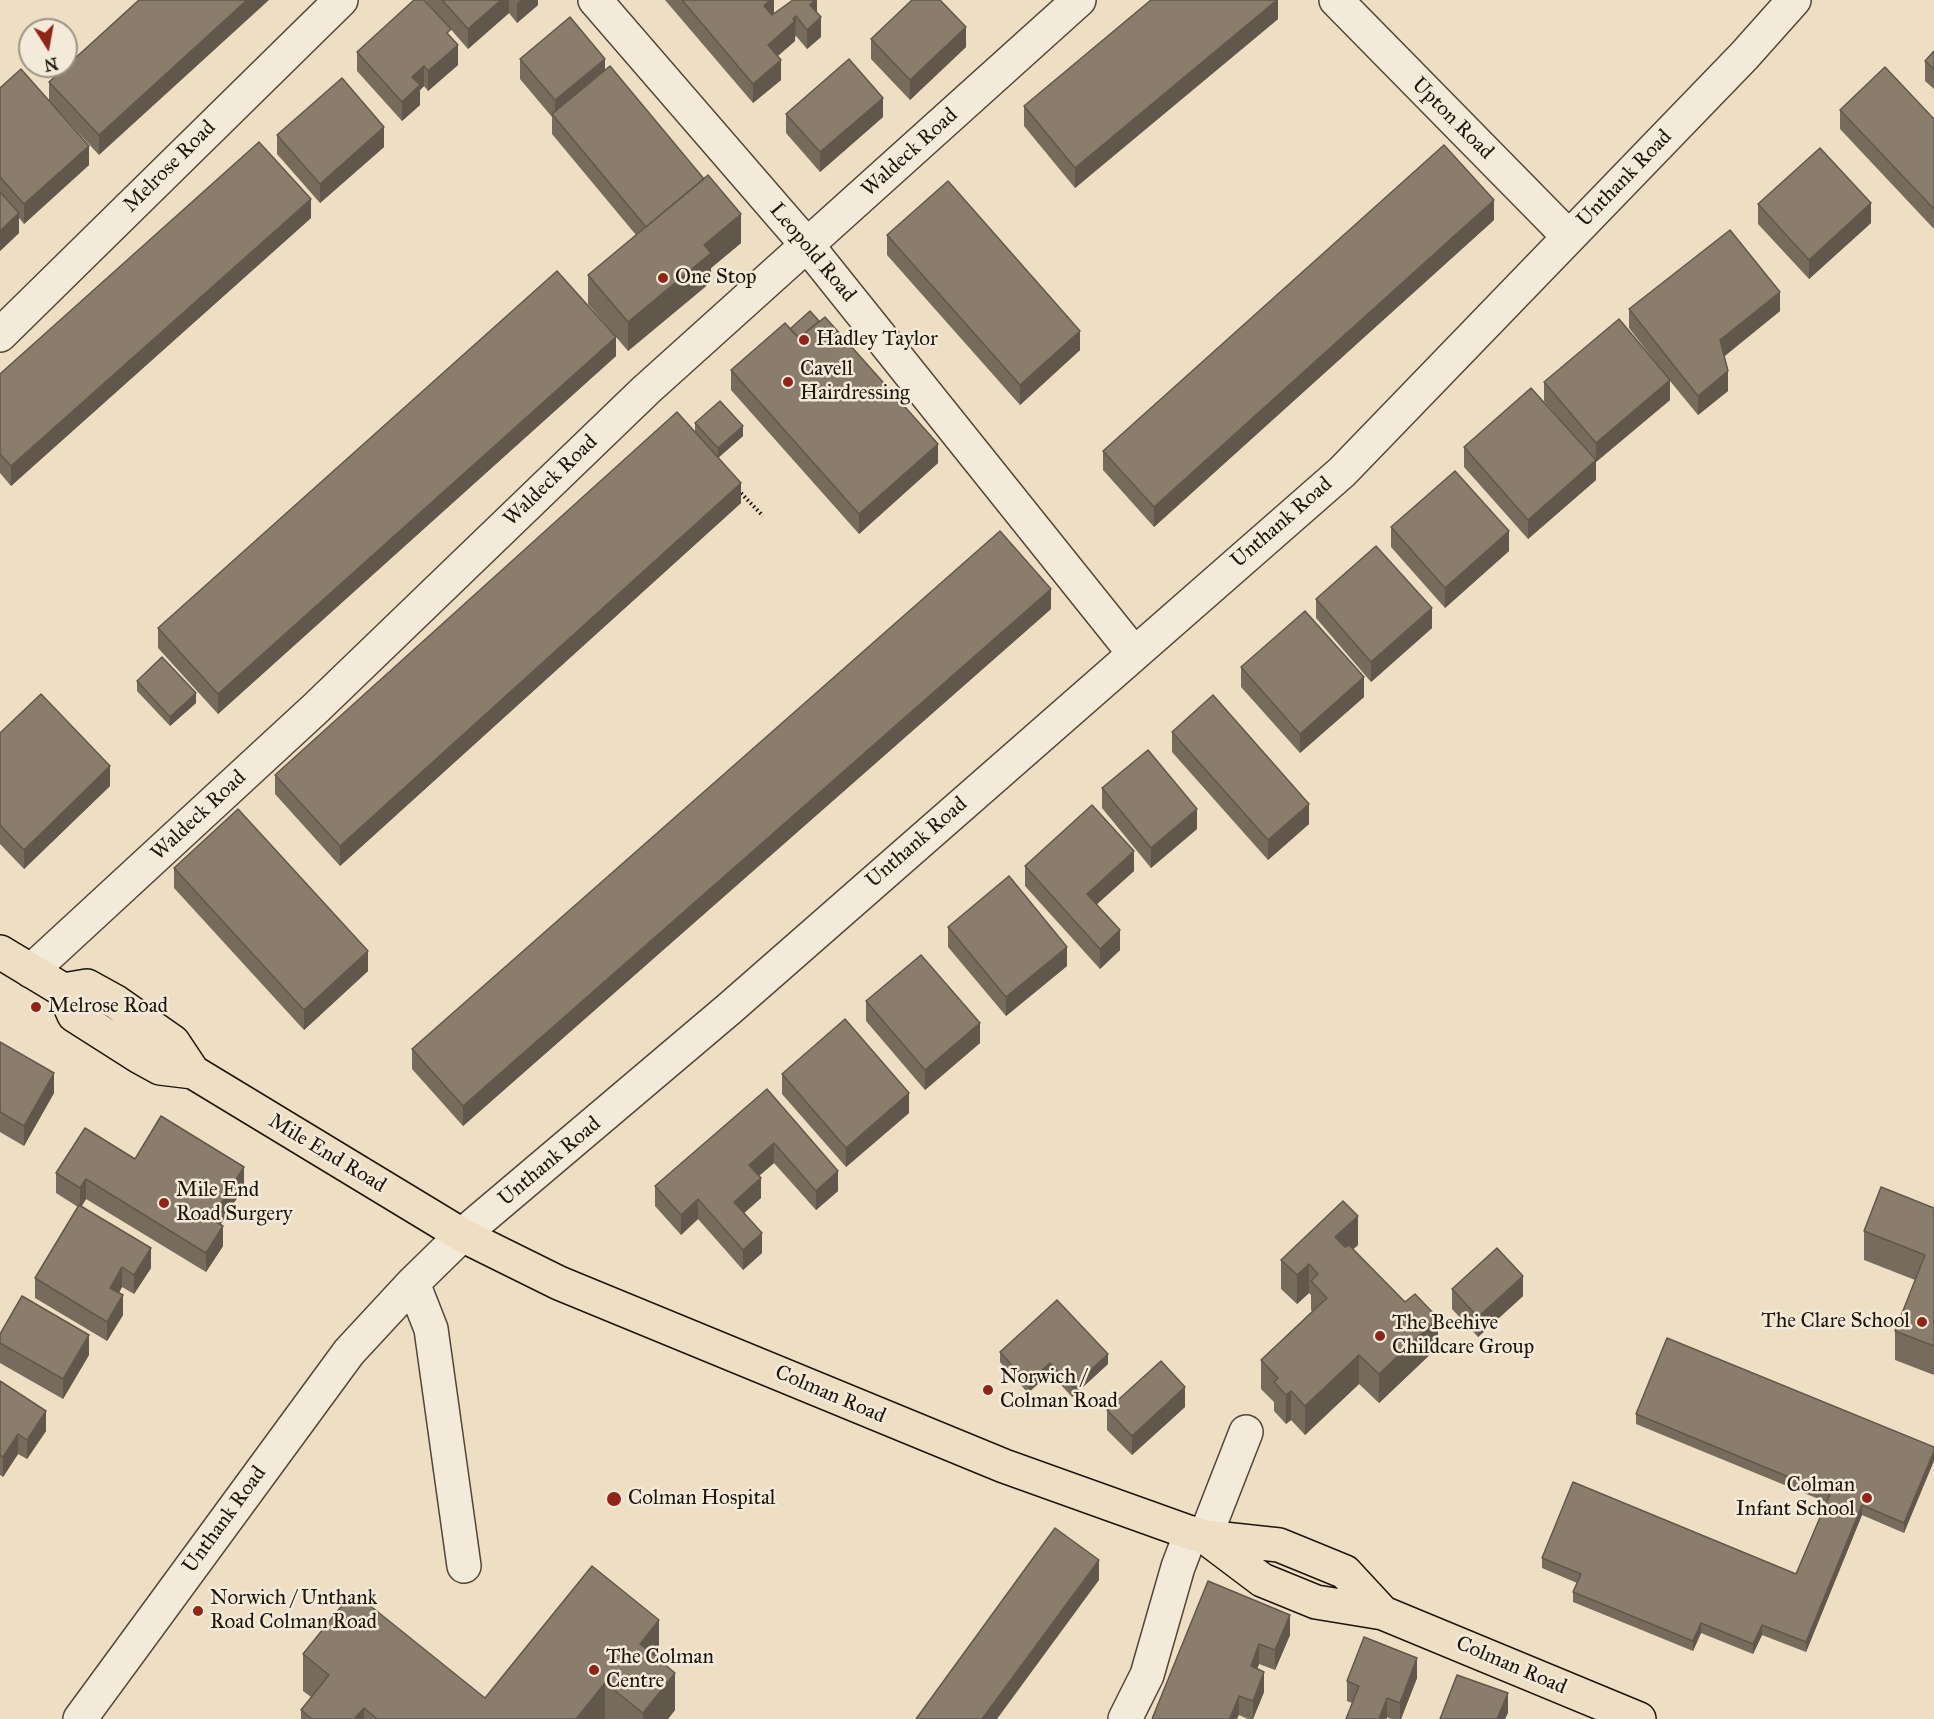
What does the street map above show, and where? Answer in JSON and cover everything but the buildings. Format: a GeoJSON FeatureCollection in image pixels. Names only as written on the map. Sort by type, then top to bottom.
{"type":"FeatureCollection","features":[{"type":"Feature","properties":{"kind":"highway","name":"Mile End Road"},"geometry":{"type":"LineString","coordinates":[[0,952],[63,990],[74,1015],[160,1068],[193,1072],[462,1236]]}},
{"type":"Feature","properties":{"kind":"highway","name":"Colman Road"},"geometry":{"type":"LineString","coordinates":[[462,1236],[559,1283],[853,1406],[1004,1466],[1198,1535],[1262,1580],[1316,1602],[1383,1612],[1599,1712],[1640,1719]]}},
{"type":"Feature","properties":{"kind":"street","name":"Melrose Road"},"geometry":{"type":"LineString","coordinates":[[0,335],[341,0]]}},
{"type":"Feature","properties":{"kind":"street","name":"Leopold Road"},"geometry":{"type":"LineString","coordinates":[[595,0],[807,245],[1133,652]]}},
{"type":"Feature","properties":{"kind":"street","name":"Waldeck Road"},"geometry":{"type":"LineString","coordinates":[[32,971],[308,715],[646,390],[1079,0]]}},
{"type":"Feature","properties":{"kind":"street","name":"Upton Road"},"geometry":{"type":"LineString","coordinates":[[1336,0],[1569,237]]}},
{"type":"Feature","properties":{"kind":"street","name":"Unthank Road"},"geometry":{"type":"LineString","coordinates":[[80,1719],[349,1352],[413,1282],[462,1236],[738,1001],[1133,652],[1342,472],[1744,56],[1794,0]]}},
{"type":"Feature","properties":{"kind":"street"},"geometry":{"type":"LineString","coordinates":[[413,1282],[431,1329],[464,1566]]}},
{"type":"Feature","properties":{"kind":"street"},"geometry":{"type":"LineString","coordinates":[[1125,1719],[1147,1675],[1178,1567],[1198,1535],[1246,1432]]}},
{"type":"Feature","properties":{"kind":"path"},"geometry":{"type":"LineString","coordinates":[[732,483],[763,516]]}},
{"type":"Feature","properties":{"kind":"place","name":"One Stop"},"geometry":{"type":"Point","coordinates":[663,278]}},
{"type":"Feature","properties":{"kind":"place","name":"Hadley Taylor"},"geometry":{"type":"Point","coordinates":[804,340]}},
{"type":"Feature","properties":{"kind":"place","name":"Cavell Hairdressing"},"geometry":{"type":"Point","coordinates":[788,382]}},
{"type":"Feature","properties":{"kind":"place","name":"Melrose Road"},"geometry":{"type":"Point","coordinates":[36,1007]}},
{"type":"Feature","properties":{"kind":"place","name":"Mile End Road Surgery"},"geometry":{"type":"Point","coordinates":[164,1203]}},
{"type":"Feature","properties":{"kind":"place","name":"The Clare School"},"geometry":{"type":"Point","coordinates":[1922,1322]}},
{"type":"Feature","properties":{"kind":"place","name":"The Beehive Childcare Group"},"geometry":{"type":"Point","coordinates":[1380,1336]}},
{"type":"Feature","properties":{"kind":"place","name":"Norwich / Colman Road"},"geometry":{"type":"Point","coordinates":[988,1390]}},
{"type":"Feature","properties":{"kind":"place","name":"Colman Infant School"},"geometry":{"type":"Point","coordinates":[1867,1498]}},
{"type":"Feature","properties":{"kind":"place","name":"Colman Hospital"},"geometry":{"type":"Point","coordinates":[614,1499]}},
{"type":"Feature","properties":{"kind":"place","name":"Norwich / Unthank Road Colman Road"},"geometry":{"type":"Point","coordinates":[198,1611]}},
{"type":"Feature","properties":{"kind":"place","name":"The Colman Centre"},"geometry":{"type":"Point","coordinates":[594,1670]}}]}
